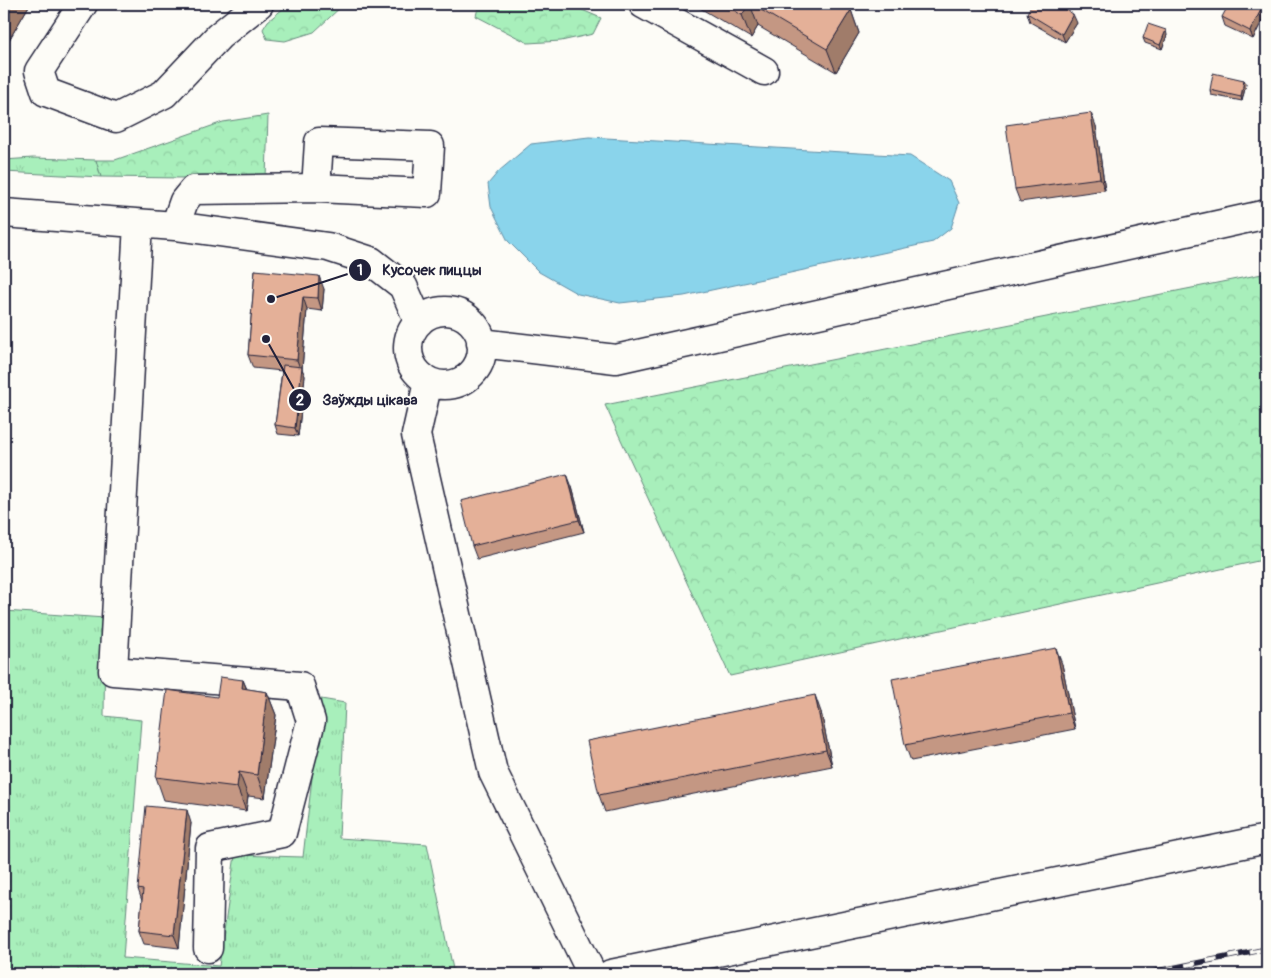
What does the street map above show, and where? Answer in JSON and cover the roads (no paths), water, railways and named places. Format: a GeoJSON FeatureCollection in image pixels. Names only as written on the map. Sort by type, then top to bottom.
{"type":"FeatureCollection","features":[{"type":"Feature","properties":{"kind":"lane"},"geometry":{"type":"LineString","coordinates":[[83,4],[39,71],[46,92],[116,118],[164,94],[219,36],[259,4]]}},
{"type":"Feature","properties":{"kind":"lane"},"geometry":{"type":"LineString","coordinates":[[643,4],[764,71]]}},
{"type":"Feature","properties":{"kind":"lane"},"geometry":{"type":"LineString","coordinates":[[175,226],[184,202],[193,190],[316,188]]}},
{"type":"Feature","properties":{"kind":"lane"},"geometry":{"type":"LineString","coordinates":[[4,213],[175,226],[328,247],[371,261],[403,286],[419,322]]}},
{"type":"Feature","properties":{"kind":"lane"},"geometry":{"type":"LineString","coordinates":[[481,343],[616,359],[1267,214]]}},
{"type":"Feature","properties":{"kind":"lane"},"geometry":{"type":"LineString","coordinates":[[138,224],[113,671],[300,686],[311,721],[282,833],[210,848],[208,948]]}},
{"type":"Feature","properties":{"kind":"lane"},"geometry":{"type":"LineString","coordinates":[[440,312],[451,312],[462,316],[478,332],[481,343],[481,355],[477,366],[461,382],[450,385],[438,385],[428,382],[411,365],[408,353],[408,342],[412,331],[419,322],[429,315],[440,312]]}},
{"type":"Feature","properties":{"kind":"lane"},"geometry":{"type":"LineString","coordinates":[[428,382],[416,435],[493,772],[592,974]]}},
{"type":"Feature","properties":{"kind":"lane"},"geometry":{"type":"LineString","coordinates":[[610,974],[1267,839]]}},
{"type":"Feature","properties":{"kind":"water"},"geometry":{"type":"Polygon","coordinates":[[[589,137],[910,156],[949,181],[959,203],[951,228],[933,242],[684,296],[620,303],[578,294],[539,272],[508,241],[491,207],[488,184],[499,171],[531,144],[589,137]]]}},
{"type":"Feature","properties":{"kind":"railway"},"geometry":{"type":"LineString","coordinates":[[1142,974],[1267,949]]}},
{"type":"Feature","properties":{"kind":"place","name":"Кусочек пиццы"},"geometry":{"type":"Point","coordinates":[271,299]}},
{"type":"Feature","properties":{"kind":"place","name":"Заўжды цікава"},"geometry":{"type":"Point","coordinates":[266,339]}}]}
